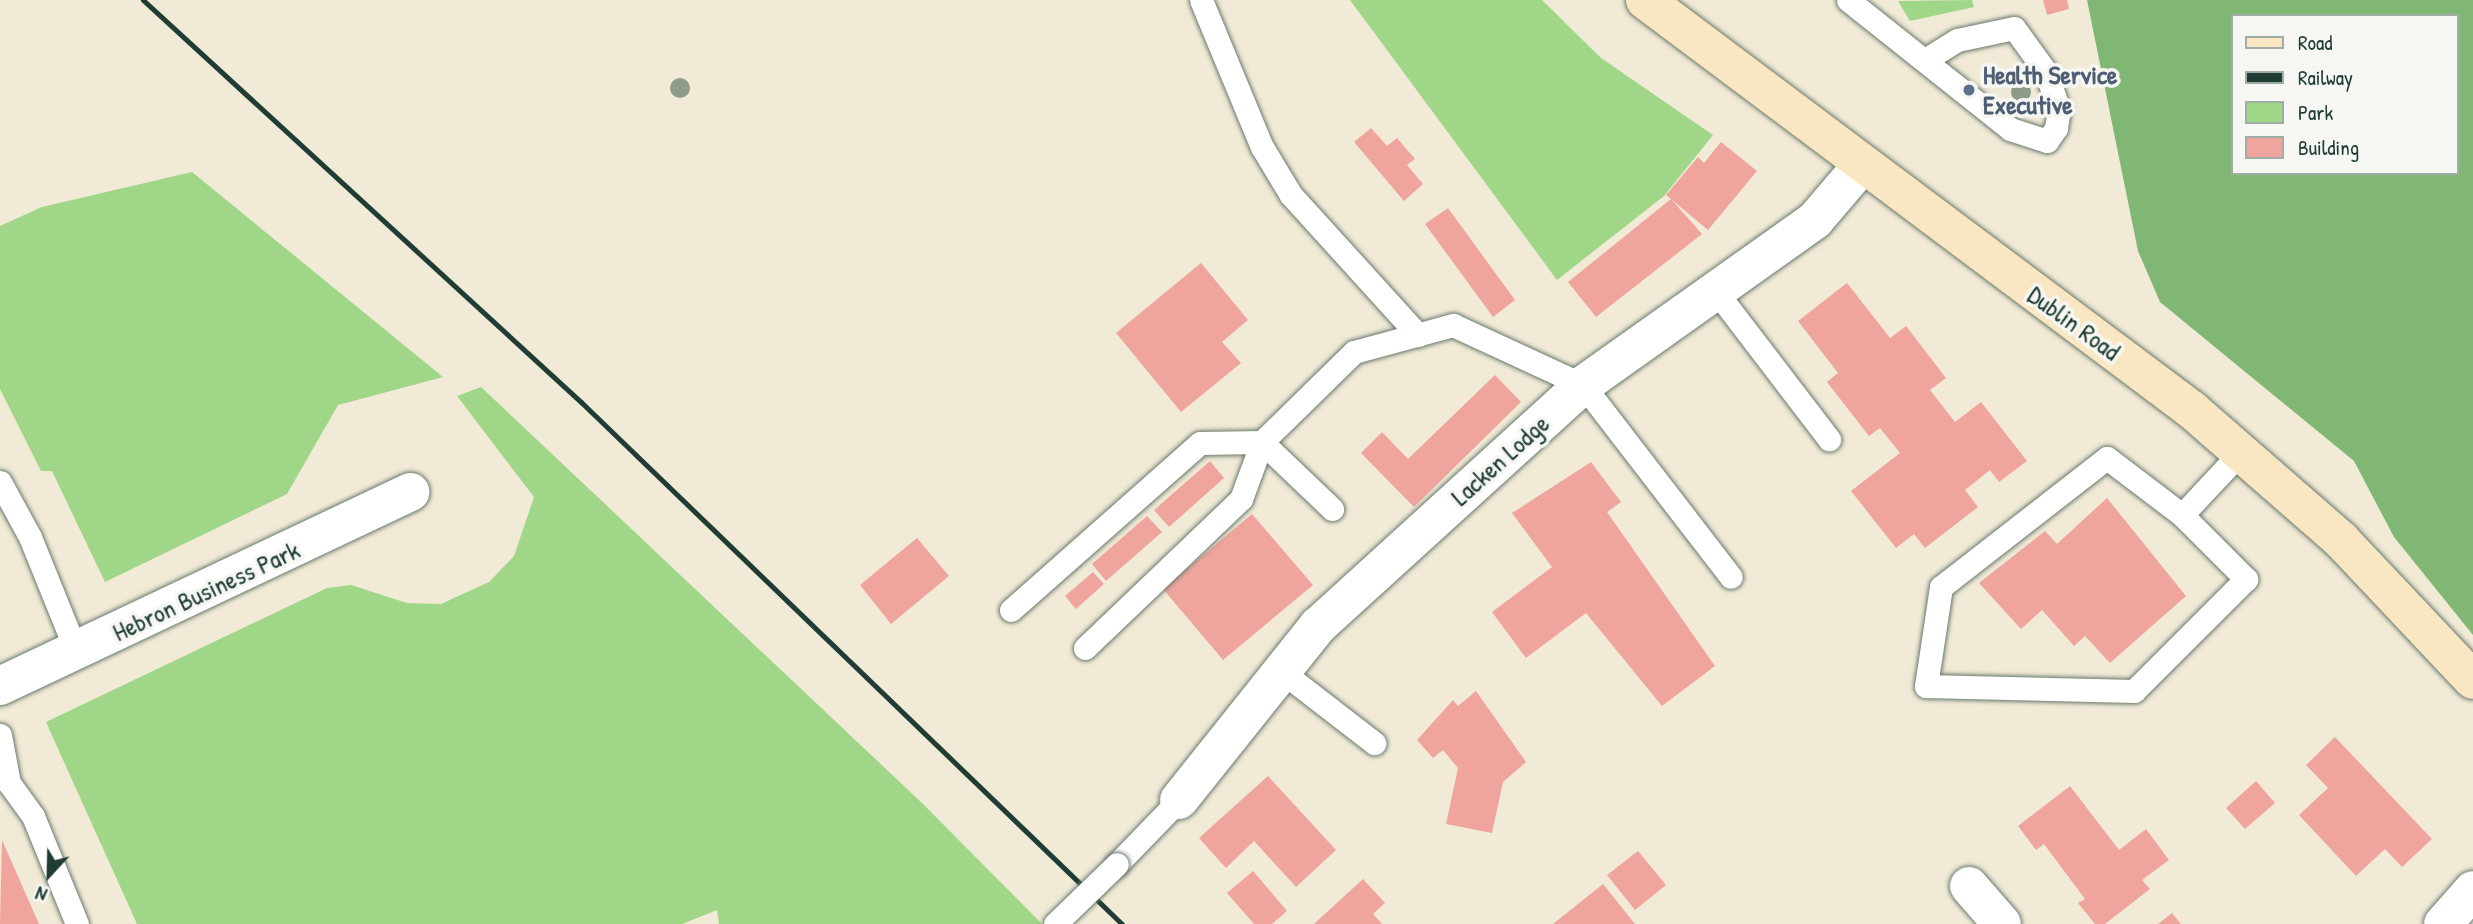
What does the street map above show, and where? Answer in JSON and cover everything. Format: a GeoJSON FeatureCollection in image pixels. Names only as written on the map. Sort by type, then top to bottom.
{"type":"FeatureCollection","features":[{"type":"Feature","properties":{"kind":"main road","name":"Dublin Road"},"geometry":{"type":"LineString","coordinates":[[1645,0],[2240,453],[2340,540],[2473,680]]}},
{"type":"Feature","properties":{"kind":"street","name":"Lacken Lodge"},"geometry":{"type":"LineString","coordinates":[[1179,800],[1318,626],[1583,385],[1718,294],[1815,220],[1862,165]]}},
{"type":"Feature","properties":{"kind":"street","name":"Hebron Business Park"},"geometry":{"type":"LineString","coordinates":[[0,686],[411,492]]}},
{"type":"Feature","properties":{"kind":"street"},"geometry":{"type":"LineString","coordinates":[[1969,886],[2002,924]]}},
{"type":"Feature","properties":{"kind":"street"},"geometry":{"type":"LineString","coordinates":[[2442,924],[2473,890]]}},
{"type":"Feature","properties":{"kind":"lane"},"geometry":{"type":"LineString","coordinates":[[1201,0],[1262,147],[1292,195],[1418,335]]}},
{"type":"Feature","properties":{"kind":"lane"},"geometry":{"type":"LineString","coordinates":[[1848,0],[2020,134],[2047,141],[2056,128],[2059,110],[2046,72],[2014,28],[1957,40],[1926,59]]}},
{"type":"Feature","properties":{"kind":"lane"},"geometry":{"type":"LineString","coordinates":[[1718,294],[1829,439]]}},
{"type":"Feature","properties":{"kind":"lane"},"geometry":{"type":"LineString","coordinates":[[1085,648],[1241,499],[1262,442],[1354,352],[1453,325],[1583,385],[1731,578]]}},
{"type":"Feature","properties":{"kind":"lane"},"geometry":{"type":"LineString","coordinates":[[1011,610],[1200,443],[1262,442],[1332,509]]}},
{"type":"Feature","properties":{"kind":"lane"},"geometry":{"type":"LineString","coordinates":[[2182,515],[2240,453]]}},
{"type":"Feature","properties":{"kind":"lane"},"geometry":{"type":"LineString","coordinates":[[2107,458],[2182,515],[2246,579],[2134,691],[1926,686],[1941,587],[2107,458]]}},
{"type":"Feature","properties":{"kind":"lane"},"geometry":{"type":"LineString","coordinates":[[0,482],[30,537],[76,651]]}},
{"type":"Feature","properties":{"kind":"lane"},"geometry":{"type":"LineString","coordinates":[[1281,671],[1374,743]]}},
{"type":"Feature","properties":{"kind":"lane"},"geometry":{"type":"LineString","coordinates":[[0,735],[4,785],[33,816],[78,924]]}},
{"type":"Feature","properties":{"kind":"lane"},"geometry":{"type":"LineString","coordinates":[[1055,924],[1179,800]]}},
{"type":"Feature","properties":{"kind":"green space"},"geometry":{"type":"Polygon","coordinates":[[[1350,0],[1542,0],[1601,58],[1713,135],[1664,196],[1557,280],[1350,0]]]}},
{"type":"Feature","properties":{"kind":"green space"},"geometry":{"type":"Polygon","coordinates":[[[1972,0],[1974,7],[1910,21],[1898,1],[1972,0]]]}},
{"type":"Feature","properties":{"kind":"green space"},"geometry":{"type":"Polygon","coordinates":[[[2087,0],[2473,0],[2473,635],[2394,537],[2354,461],[2160,302],[2138,251],[2087,0]]]}},
{"type":"Feature","properties":{"kind":"green space"},"geometry":{"type":"Polygon","coordinates":[[[192,172],[443,377],[338,405],[287,494],[105,582],[52,471],[41,471],[0,389],[0,226],[42,207],[192,172]]]}},
{"type":"Feature","properties":{"kind":"green space"},"geometry":{"type":"Polygon","coordinates":[[[481,387],[922,803],[1042,924],[719,924],[717,910],[682,924],[137,924],[46,722],[327,588],[351,585],[407,603],[441,604],[489,582],[514,556],[534,497],[457,396],[481,387]]]}},
{"type":"Feature","properties":{"kind":"building"},"geometry":{"type":"Polygon","coordinates":[[[2043,0],[2067,0],[2069,9],[2047,15],[2043,0]]]}},
{"type":"Feature","properties":{"kind":"building"},"geometry":{"type":"Polygon","coordinates":[[[1371,128],[1387,146],[1397,138],[1415,159],[1407,165],[1423,184],[1404,201],[1354,142],[1371,128]]]}},
{"type":"Feature","properties":{"kind":"building"},"geometry":{"type":"Polygon","coordinates":[[[1721,142],[1757,171],[1708,230],[1666,195],[1698,157],[1704,163],[1721,142]]]}},
{"type":"Feature","properties":{"kind":"building"},"geometry":{"type":"Polygon","coordinates":[[[1671,199],[1702,234],[1596,317],[1568,282],[1671,199]]]}},
{"type":"Feature","properties":{"kind":"building"},"geometry":{"type":"Polygon","coordinates":[[[1448,208],[1515,300],[1493,317],[1425,224],[1448,208]]]}},
{"type":"Feature","properties":{"kind":"building"},"geometry":{"type":"Polygon","coordinates":[[[1201,263],[1248,320],[1222,342],[1241,363],[1181,412],[1116,333],[1201,263]]]}},
{"type":"Feature","properties":{"kind":"building"},"geometry":{"type":"Polygon","coordinates":[[[1847,283],[1890,338],[1906,326],[1946,378],[1930,390],[1955,422],[1981,402],[2027,461],[1999,482],[1990,470],[1965,490],[1978,507],[1925,548],[1914,534],[1896,548],[1851,491],[1900,453],[1880,428],[1869,436],[1827,382],[1838,373],[1798,321],[1847,283]]]}},
{"type":"Feature","properties":{"kind":"building"},"geometry":{"type":"Polygon","coordinates":[[[1495,375],[1521,402],[1414,507],[1361,453],[1382,432],[1408,459],[1495,375]]]}},
{"type":"Feature","properties":{"kind":"building"},"geometry":{"type":"Polygon","coordinates":[[[1210,461],[1224,478],[1169,527],[1154,510],[1210,461]]]}},
{"type":"Feature","properties":{"kind":"building"},"geometry":{"type":"Polygon","coordinates":[[[1591,462],[1621,502],[1607,512],[1715,666],[1662,706],[1586,613],[1526,658],[1492,612],[1552,567],[1512,513],[1591,462]]]}},
{"type":"Feature","properties":{"kind":"building"},"geometry":{"type":"Polygon","coordinates":[[[2107,498],[2186,596],[2110,663],[2085,636],[2074,646],[2042,610],[2021,629],[1979,583],[2045,531],[2057,544],[2107,498]]]}},
{"type":"Feature","properties":{"kind":"building"},"geometry":{"type":"Polygon","coordinates":[[[1252,514],[1313,585],[1223,660],[1163,589],[1252,514]]]}},
{"type":"Feature","properties":{"kind":"building"},"geometry":{"type":"Polygon","coordinates":[[[1147,516],[1162,532],[1106,581],[1092,564],[1147,516]]]}},
{"type":"Feature","properties":{"kind":"building"},"geometry":{"type":"Polygon","coordinates":[[[917,538],[949,576],[891,624],[860,585],[917,538]]]}},
{"type":"Feature","properties":{"kind":"building"},"geometry":{"type":"Polygon","coordinates":[[[1093,572],[1104,584],[1076,609],[1065,596],[1093,572]]]}},
{"type":"Feature","properties":{"kind":"building"},"geometry":{"type":"Polygon","coordinates":[[[1476,691],[1526,762],[1503,782],[1492,833],[1446,824],[1458,768],[1443,750],[1433,758],[1417,740],[1453,700],[1458,706],[1476,691]]]}},
{"type":"Feature","properties":{"kind":"building"},"geometry":{"type":"Polygon","coordinates":[[[2335,737],[2432,839],[2402,867],[2385,849],[2356,876],[2299,815],[2328,788],[2306,765],[2335,737]]]}},
{"type":"Feature","properties":{"kind":"building"},"geometry":{"type":"Polygon","coordinates":[[[1268,776],[1336,850],[1296,887],[1254,841],[1226,868],[1199,838],[1268,776]]]}},
{"type":"Feature","properties":{"kind":"building"},"geometry":{"type":"Polygon","coordinates":[[[2256,781],[2275,803],[2245,829],[2226,808],[2256,781]]]}},
{"type":"Feature","properties":{"kind":"building"},"geometry":{"type":"Polygon","coordinates":[[[2070,786],[2119,850],[2146,829],[2169,860],[2142,880],[2150,889],[2105,924],[2095,924],[2078,903],[2085,899],[2044,844],[2036,850],[2018,826],[2070,786]]]}},
{"type":"Feature","properties":{"kind":"building"},"geometry":{"type":"Polygon","coordinates":[[[2,840],[39,924],[0,924],[2,840]]]}},
{"type":"Feature","properties":{"kind":"building"},"geometry":{"type":"Polygon","coordinates":[[[1638,851],[1666,885],[1635,910],[1607,875],[1638,851]]]}},
{"type":"Feature","properties":{"kind":"building"},"geometry":{"type":"Polygon","coordinates":[[[1253,871],[1287,911],[1272,924],[1254,924],[1227,893],[1253,871]]]}},
{"type":"Feature","properties":{"kind":"building"},"geometry":{"type":"Polygon","coordinates":[[[1363,879],[1385,903],[1373,914],[1382,924],[1314,924],[1363,879]]]}},
{"type":"Feature","properties":{"kind":"building"},"geometry":{"type":"Polygon","coordinates":[[[1603,884],[1635,924],[1553,924],[1603,884]]]}},
{"type":"Feature","properties":{"kind":"building"},"geometry":{"type":"Polygon","coordinates":[[[2172,913],[2181,924],[2158,924],[2172,913]]]}},
{"type":"Feature","properties":{"kind":"railway"},"geometry":{"type":"LineString","coordinates":[[143,0],[581,402],[1122,924]]}},
{"type":"Feature","properties":{"kind":"place","name":"Health Service Executive"},"geometry":{"type":"Point","coordinates":[1969,90]}}]}
